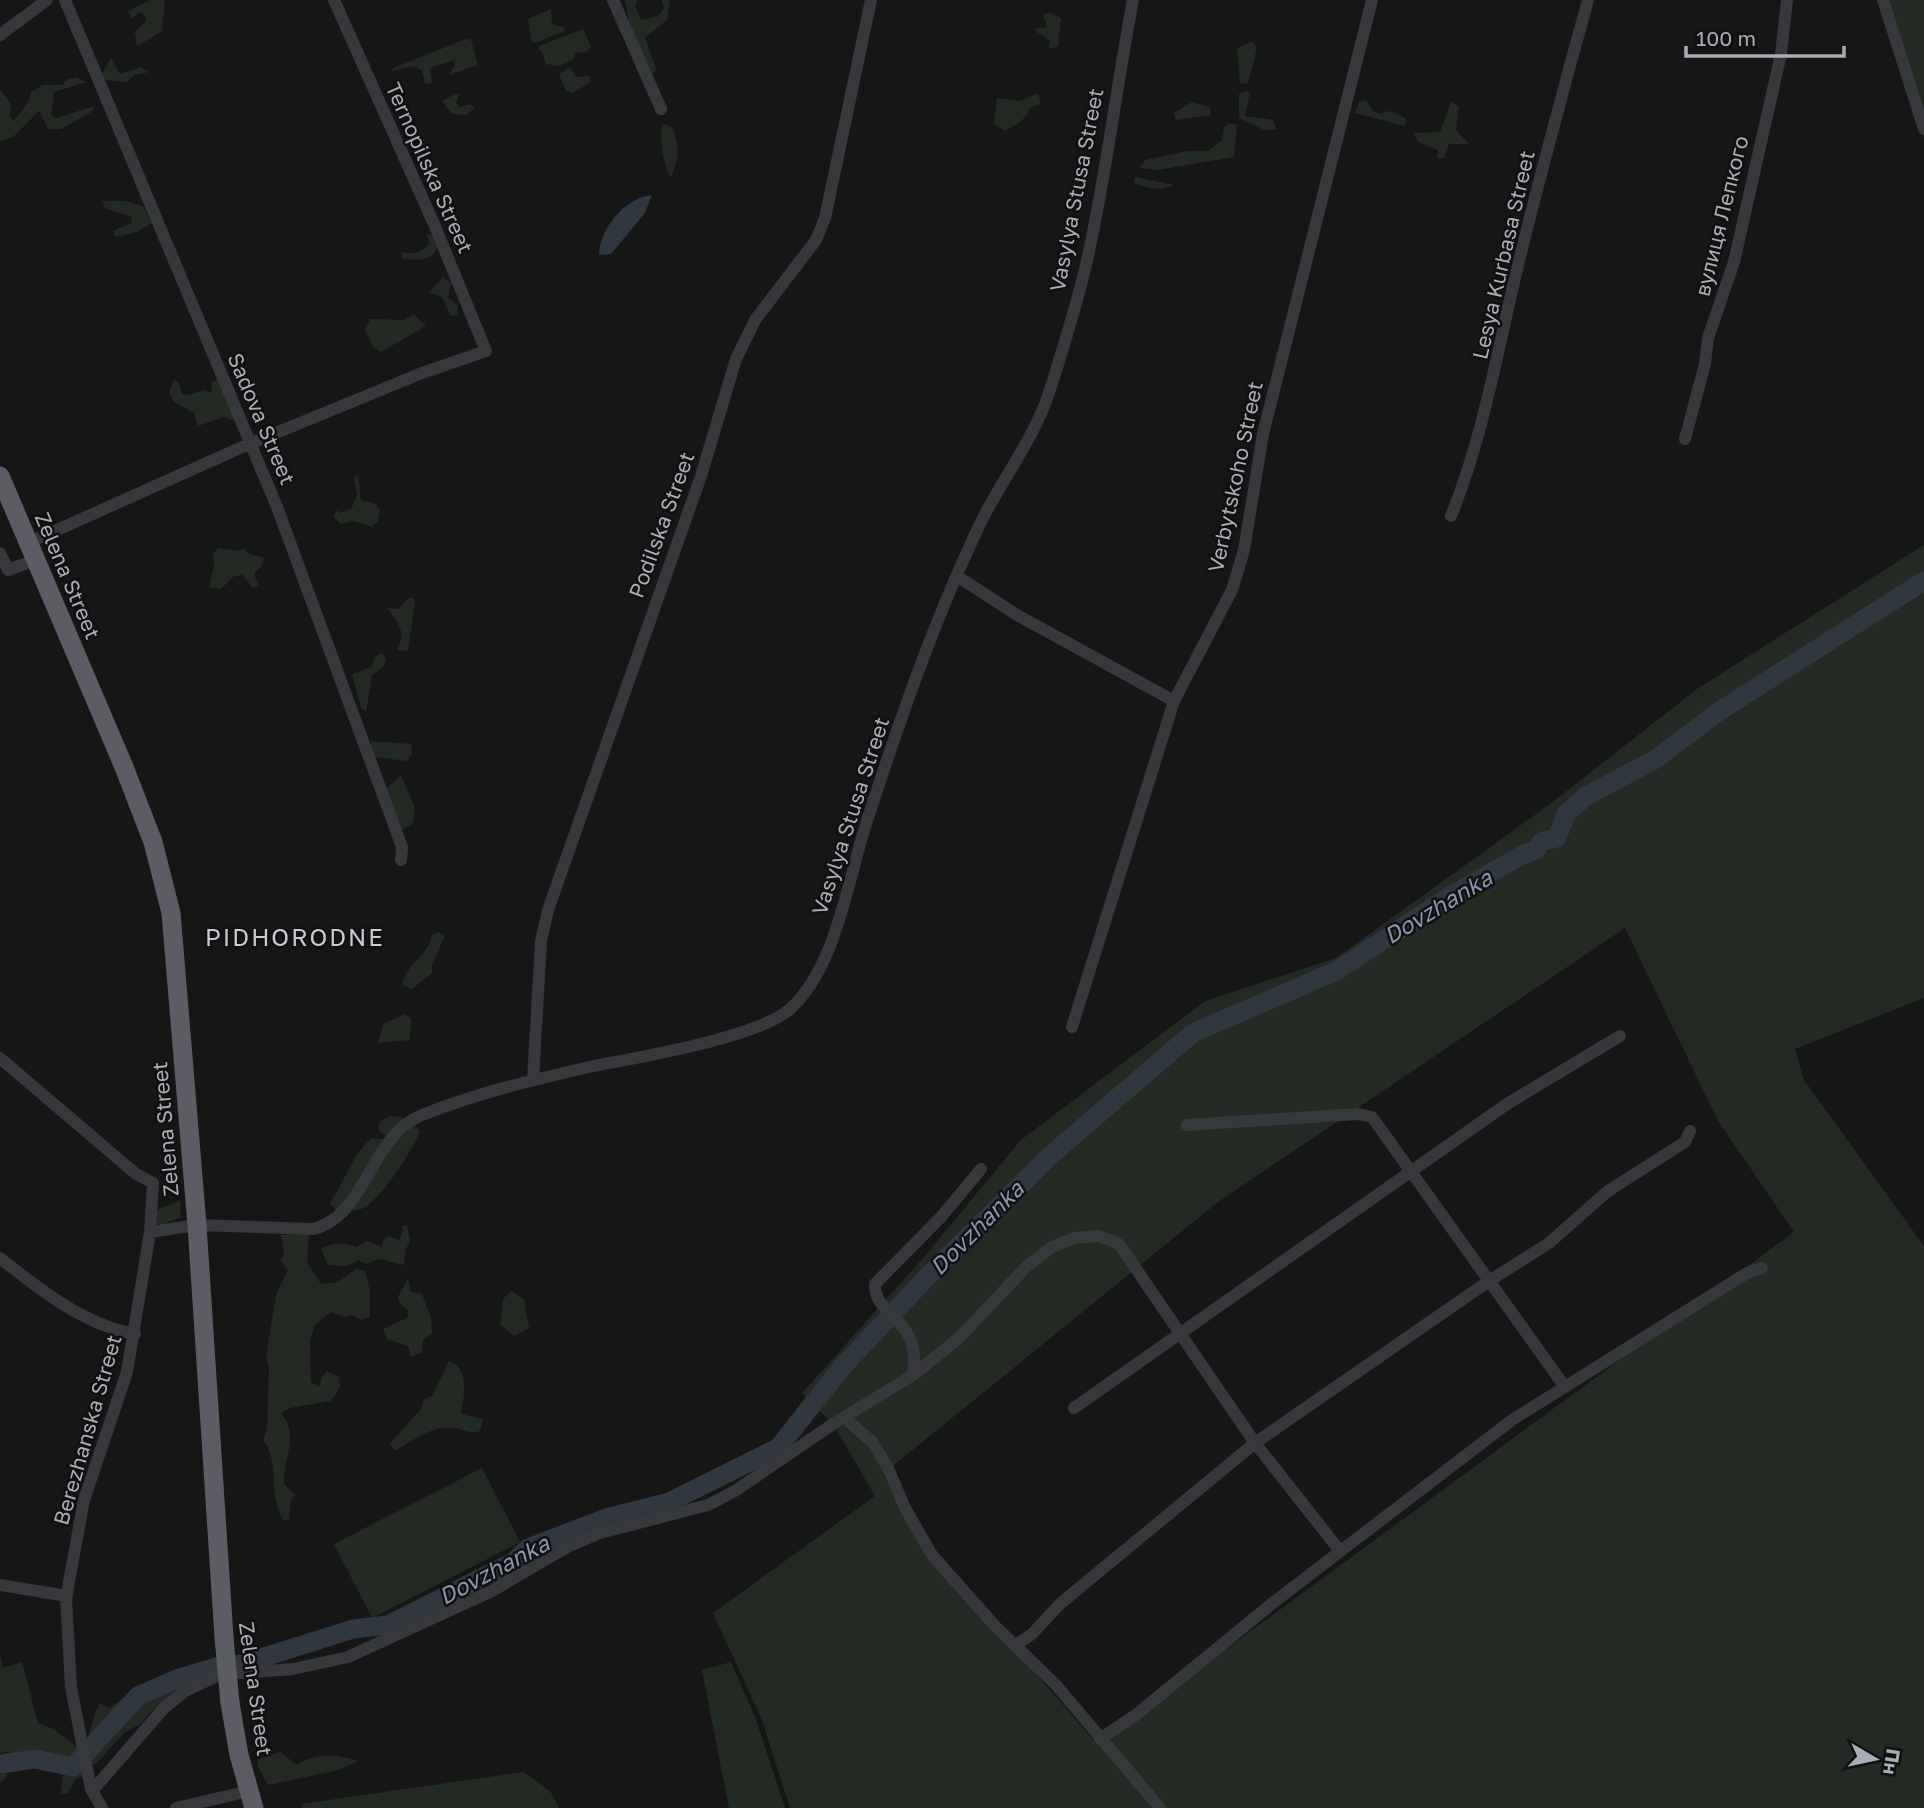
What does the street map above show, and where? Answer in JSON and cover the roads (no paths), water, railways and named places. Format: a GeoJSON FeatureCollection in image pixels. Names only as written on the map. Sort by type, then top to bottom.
{"type":"FeatureCollection","features":[{"type":"Feature","properties":{"kind":"highway","name":"Zelena Street"},"geometry":{"type":"LineString","coordinates":[[0,477],[124,766],[153,842],[171,913],[197,1226],[230,1703],[252,1800]]}},
{"type":"Feature","properties":{"kind":"street"},"geometry":{"type":"LineString","coordinates":[[0,35],[47,0]]}},
{"type":"Feature","properties":{"kind":"street","name":"Sadova Street"},"geometry":{"type":"LineString","coordinates":[[65,0],[277,506],[401,847],[401,860]]}},
{"type":"Feature","properties":{"kind":"street","name":"Ternopilska Street"},"geometry":{"type":"LineString","coordinates":[[249,444],[422,373],[486,352],[434,224],[334,0]]}},
{"type":"Feature","properties":{"kind":"street"},"geometry":{"type":"LineString","coordinates":[[613,0],[660,109]]}},
{"type":"Feature","properties":{"kind":"street","name":"Podilska Street"},"geometry":{"type":"LineString","coordinates":[[533,1080],[541,942],[548,909],[701,475],[736,359],[755,320],[816,240],[825,218],[871,0]]}},
{"type":"Feature","properties":{"kind":"street","name":"Vasylya Stusa Street"},"geometry":{"type":"LineString","coordinates":[[197,1226],[285,1229],[326,1226],[343,1211],[395,1132],[415,1117],[533,1080],[751,1029],[785,1013],[810,988],[826,957],[882,775],[957,576],[984,516],[1029,438],[1048,396],[1086,265],[1133,0]]}},
{"type":"Feature","properties":{"kind":"street","name":"Verbytskoho Street"},"geometry":{"type":"LineString","coordinates":[[1072,1027],[1174,701],[1232,590],[1244,550],[1266,421],[1373,0]]}},
{"type":"Feature","properties":{"kind":"street","name":"Lesya Kurbasa Street"},"geometry":{"type":"LineString","coordinates":[[1451,516],[1469,471],[1492,385],[1511,294],[1588,0]]}},
{"type":"Feature","properties":{"kind":"street","name":"вулиця Лепкого"},"geometry":{"type":"LineString","coordinates":[[1685,439],[1705,363],[1708,338],[1734,262],[1781,54],[1787,0]]}},
{"type":"Feature","properties":{"kind":"street"},"geometry":{"type":"LineString","coordinates":[[1883,0],[1924,129]]}},
{"type":"Feature","properties":{"kind":"street"},"geometry":{"type":"LineString","coordinates":[[0,553],[8,570],[32,551],[249,444]]}},
{"type":"Feature","properties":{"kind":"street"},"geometry":{"type":"LineString","coordinates":[[957,576],[1017,615],[1174,701]]}},
{"type":"Feature","properties":{"kind":"street"},"geometry":{"type":"LineString","coordinates":[[1074,1408],[1180,1331],[1507,1104],[1620,1036]]}},
{"type":"Feature","properties":{"kind":"street","name":"Berezhanska Street"},"geometry":{"type":"LineString","coordinates":[[0,1058],[136,1174],[153,1182],[150,1232],[135,1334],[127,1372],[84,1500],[66,1596],[71,1687],[92,1791],[102,1808]]}},
{"type":"Feature","properties":{"kind":"street"},"geometry":{"type":"LineString","coordinates":[[1188,1125],[1358,1114],[1372,1117],[1380,1124],[1565,1387]]}},
{"type":"Feature","properties":{"kind":"street"},"geometry":{"type":"LineString","coordinates":[[1016,1645],[1032,1634],[1061,1603],[1255,1443],[1489,1281],[1549,1243],[1608,1191],[1685,1142],[1690,1131]]}},
{"type":"Feature","properties":{"kind":"street"},"geometry":{"type":"LineString","coordinates":[[913,1375],[915,1359],[912,1340],[901,1321],[878,1301],[875,1284],[941,1217],[981,1169]]}},
{"type":"Feature","properties":{"kind":"street"},"geometry":{"type":"LineString","coordinates":[[150,1232],[197,1226]]}},
{"type":"Feature","properties":{"kind":"street"},"geometry":{"type":"LineString","coordinates":[[240,1673],[293,1669],[348,1657],[492,1591],[567,1547],[600,1533],[708,1505],[735,1491],[913,1375],[959,1338],[1027,1266],[1052,1247],[1074,1238],[1099,1236],[1119,1244],[1255,1443],[1340,1551]]}},
{"type":"Feature","properties":{"kind":"street"},"geometry":{"type":"LineString","coordinates":[[0,1258],[51,1296],[82,1314],[110,1328],[135,1334]]}},
{"type":"Feature","properties":{"kind":"street"},"geometry":{"type":"LineString","coordinates":[[1100,1739],[1137,1714],[1340,1551],[1513,1420],[1747,1273],[1762,1268]]}},
{"type":"Feature","properties":{"kind":"street"},"geometry":{"type":"LineString","coordinates":[[845,1418],[873,1443],[932,1555],[958,1586],[1056,1685],[1160,1808]]}},
{"type":"Feature","properties":{"kind":"street"},"geometry":{"type":"LineString","coordinates":[[0,1586],[66,1596]]}},
{"type":"Feature","properties":{"kind":"street"},"geometry":{"type":"LineString","coordinates":[[92,1791],[164,1708],[186,1690],[216,1676]]}},
{"type":"Feature","properties":{"kind":"street"},"geometry":{"type":"LineString","coordinates":[[176,1808],[252,1800]]}},
{"type":"Feature","properties":{"kind":"waterway","name":"Dovzhanka"},"geometry":{"type":"LineString","coordinates":[[0,1764],[35,1759],[73,1767],[138,1696],[179,1678],[216,1667],[242,1664],[353,1629],[388,1625],[513,1562],[528,1548],[606,1518],[669,1502],[778,1448],[843,1366],[928,1276],[1052,1154],[1193,1033],[1336,971],[1452,895],[1524,854],[1536,850],[1542,841],[1557,838],[1566,814],[1586,796],[1654,760],[1718,712],[1924,581]]}},
{"type":"Feature","properties":{"kind":"district","name":"PIDHORODNE"},"geometry":{"type":"Point","coordinates":[295,938]}}]}
